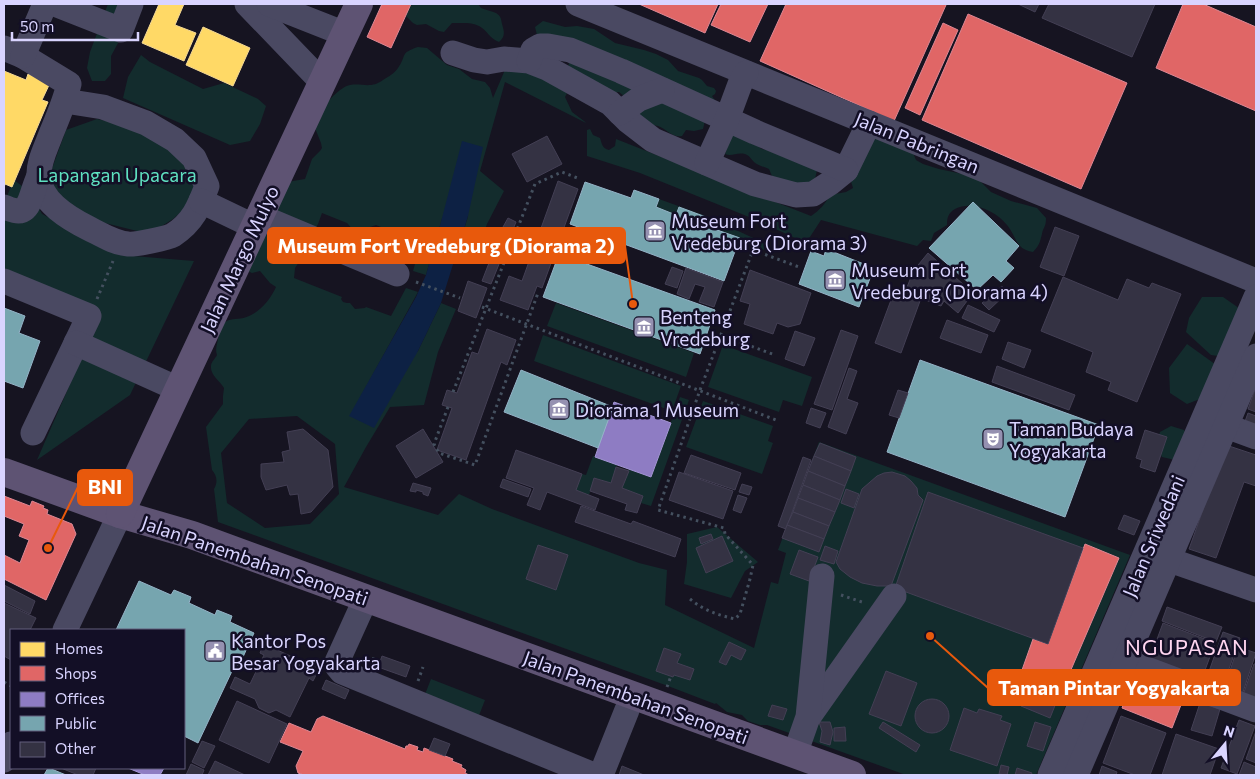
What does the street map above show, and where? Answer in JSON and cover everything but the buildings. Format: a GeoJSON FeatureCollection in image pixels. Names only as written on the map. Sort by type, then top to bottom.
{"type":"FeatureCollection","features":[{"type":"Feature","properties":{"kind":"main road","name":"Jalan Margo Mulyo"},"geometry":{"type":"LineString","coordinates":[[120,514],[359,4]]}},
{"type":"Feature","properties":{"kind":"main road","name":"Jalan Panembahan Senopati"},"geometry":{"type":"LineString","coordinates":[[4,472],[120,514],[192,535],[627,710],[799,765],[852,775]]}},
{"type":"Feature","properties":{"kind":"main road","name":"Jalan Panembahan Senopati"},"geometry":{"type":"LineString","coordinates":[[363,605],[799,765]]}},
{"type":"Feature","properties":{"kind":"street"},"geometry":{"type":"LineString","coordinates":[[45,4],[13,52],[69,84],[65,101],[39,164],[38,179],[44,194],[53,205],[72,220],[108,238],[129,244],[172,236],[188,222],[198,210],[207,186],[194,158],[174,140],[146,123],[104,107],[65,101]]}},
{"type":"Feature","properties":{"kind":"street"},"geometry":{"type":"LineString","coordinates":[[55,4],[121,30],[131,4]]}},
{"type":"Feature","properties":{"kind":"street"},"geometry":{"type":"LineString","coordinates":[[247,4],[322,82]]}},
{"type":"Feature","properties":{"kind":"street"},"geometry":{"type":"LineString","coordinates":[[269,4],[345,34]]}},
{"type":"Feature","properties":{"kind":"street","name":"Jalan Pabringan"},"geometry":{"type":"LineString","coordinates":[[578,4],[1256,281]]}},
{"type":"Feature","properties":{"kind":"street"},"geometry":{"type":"LineString","coordinates":[[529,61],[533,50],[540,46],[570,50],[621,70],[755,132],[846,170]]}},
{"type":"Feature","properties":{"kind":"street"},"geometry":{"type":"LineString","coordinates":[[453,53],[487,62],[504,59],[529,61],[547,68],[610,103],[627,120],[653,140],[755,184],[796,195],[813,194],[846,170],[869,123]]}},
{"type":"Feature","properties":{"kind":"street"},"geometry":{"type":"LineString","coordinates":[[707,163],[728,119],[746,72]]}},
{"type":"Feature","properties":{"kind":"street"},"geometry":{"type":"LineString","coordinates":[[620,113],[639,99],[662,90]]}},
{"type":"Feature","properties":{"kind":"street"},"geometry":{"type":"LineString","coordinates":[[4,208],[16,211],[23,210],[28,206],[39,176]]}},
{"type":"Feature","properties":{"kind":"street"},"geometry":{"type":"LineString","coordinates":[[201,201],[405,277]]}},
{"type":"Feature","properties":{"kind":"street"},"geometry":{"type":"LineString","coordinates":[[4,281],[89,316],[33,433]]}},
{"type":"Feature","properties":{"kind":"street","name":"Jalan Sriwedani"},"geometry":{"type":"LineString","coordinates":[[1050,775],[1158,556],[1204,447],[1256,297]]}},
{"type":"Feature","properties":{"kind":"street"},"geometry":{"type":"LineString","coordinates":[[76,343],[178,389]]}},
{"type":"Feature","properties":{"kind":"street","name":"Jalan Sriwedani"},"geometry":{"type":"LineString","coordinates":[[1204,447],[1226,426],[1256,356]]}},
{"type":"Feature","properties":{"kind":"street"},"geometry":{"type":"LineString","coordinates":[[1226,426],[1256,437]]}},
{"type":"Feature","properties":{"kind":"street"},"geometry":{"type":"LineString","coordinates":[[65,629],[120,514]]}},
{"type":"Feature","properties":{"kind":"street"},"geometry":{"type":"LineString","coordinates":[[1158,556],[1256,590]]}},
{"type":"Feature","properties":{"kind":"street","name":"Jalan Sriwedani"},"geometry":{"type":"LineString","coordinates":[[1076,775],[1125,660],[1158,556]]}},
{"type":"Feature","properties":{"kind":"street"},"geometry":{"type":"LineString","coordinates":[[799,765],[808,716],[822,582]]}},
{"type":"Feature","properties":{"kind":"street"},"geometry":{"type":"LineString","coordinates":[[808,716],[889,603]]}},
{"type":"Feature","properties":{"kind":"street"},"geometry":{"type":"LineString","coordinates":[[363,605],[337,662],[337,666],[342,672],[594,775]]}},
{"type":"Feature","properties":{"kind":"street"},"geometry":{"type":"LineString","coordinates":[[1125,660],[1256,710]]}},
{"type":"Feature","properties":{"kind":"street"},"geometry":{"type":"LineString","coordinates":[[601,775],[627,710]]}},
{"type":"Feature","properties":{"kind":"street"},"geometry":{"type":"LineString","coordinates":[[4,760],[10,746]]}},
{"type":"Feature","properties":{"kind":"path"},"geometry":{"type":"LineString","coordinates":[[453,392],[484,308],[535,184],[562,172],[580,179]]}},
{"type":"Feature","properties":{"kind":"path"},"geometry":{"type":"LineString","coordinates":[[89,316],[121,242]]}},
{"type":"Feature","properties":{"kind":"path"},"geometry":{"type":"LineString","coordinates":[[690,599],[698,607],[714,614],[735,619],[740,614],[753,565],[725,534],[724,528],[658,510],[700,390],[753,250],[799,267]]}},
{"type":"Feature","properties":{"kind":"path"},"geometry":{"type":"LineString","coordinates":[[405,277],[460,298]]}},
{"type":"Feature","properties":{"kind":"path"},"geometry":{"type":"LineString","coordinates":[[448,407],[434,444],[439,453],[474,465],[538,293]]}},
{"type":"Feature","properties":{"kind":"path"},"geometry":{"type":"LineString","coordinates":[[484,308],[776,420]]}},
{"type":"Feature","properties":{"kind":"path"},"geometry":{"type":"LineString","coordinates":[[721,335],[775,355]]}},
{"type":"Feature","properties":{"kind":"path"},"geometry":{"type":"LineString","coordinates":[[822,582],[889,603]]}},
{"type":"Feature","properties":{"kind":"green space"},"geometry":{"type":"Polygon","coordinates":[[[108,4],[132,4],[130,21],[111,56],[111,74],[105,81],[92,81],[87,68],[90,52],[108,4]]]}},
{"type":"Feature","properties":{"kind":"green space"},"geometry":{"type":"Polygon","coordinates":[[[404,4],[478,4],[481,8],[499,15],[504,36],[499,42],[482,28],[470,23],[452,23],[444,32],[426,24],[417,25],[404,14],[404,4]]]}},
{"type":"Feature","properties":{"kind":"green space"},"geometry":{"type":"Polygon","coordinates":[[[543,21],[565,27],[577,26],[594,29],[615,43],[656,54],[668,60],[678,71],[699,78],[707,86],[714,88],[716,91],[712,96],[716,102],[705,121],[703,129],[686,130],[682,136],[678,136],[672,135],[661,127],[645,123],[629,100],[619,92],[612,93],[568,67],[574,55],[537,35],[535,27],[543,21]]]}},
{"type":"Feature","properties":{"kind":"green space"},"geometry":{"type":"Polygon","coordinates":[[[418,47],[427,48],[447,65],[459,69],[472,79],[485,82],[490,88],[493,98],[507,65],[513,61],[567,93],[565,97],[572,112],[586,123],[505,82],[480,171],[504,191],[487,224],[475,258],[473,249],[466,246],[459,247],[468,216],[442,219],[426,275],[413,271],[421,243],[376,225],[355,232],[347,223],[322,213],[318,224],[304,247],[301,259],[295,268],[294,278],[342,297],[343,302],[350,303],[355,309],[366,307],[391,316],[406,288],[418,292],[350,416],[418,351],[441,303],[456,309],[438,352],[424,405],[390,407],[344,487],[438,515],[459,494],[492,509],[639,563],[667,570],[665,605],[754,648],[771,582],[778,584],[786,553],[778,550],[819,442],[1130,555],[1036,775],[906,775],[767,725],[748,721],[742,715],[727,712],[716,703],[218,522],[214,489],[216,479],[212,470],[206,427],[223,404],[224,388],[211,369],[217,355],[216,347],[220,330],[227,321],[247,317],[257,312],[272,295],[276,287],[260,271],[252,273],[248,271],[284,184],[305,179],[312,159],[322,148],[315,128],[321,110],[334,95],[346,86],[379,83],[397,70],[408,51],[418,47]],[[297,416],[249,419],[221,453],[227,503],[265,528],[310,524],[339,494],[335,444],[297,416]]]}},
{"type":"Feature","properties":{"kind":"green space"},"geometry":{"type":"Polygon","coordinates":[[[141,55],[150,62],[203,89],[224,83],[258,99],[266,106],[260,124],[250,141],[230,145],[123,98],[128,77],[141,55]]]}},
{"type":"Feature","properties":{"kind":"green space","name":"Lapangan Upacara"},"geometry":{"type":"Polygon","coordinates":[[[97,119],[134,127],[175,149],[197,182],[190,204],[173,219],[149,234],[89,219],[59,202],[50,174],[66,130],[97,119]]]}},
{"type":"Feature","properties":{"kind":"green space"},"geometry":{"type":"Polygon","coordinates":[[[590,129],[593,135],[600,138],[603,146],[609,150],[615,146],[616,139],[811,216],[822,207],[830,195],[846,192],[853,188],[849,175],[870,137],[879,137],[913,153],[916,160],[923,164],[967,175],[980,181],[991,192],[1011,201],[1037,208],[1046,218],[1046,224],[1039,244],[1033,252],[1023,248],[1017,242],[1010,229],[997,215],[976,206],[955,209],[948,216],[947,225],[934,233],[931,241],[923,240],[917,246],[821,220],[806,243],[754,219],[640,173],[587,156],[587,130],[590,129]]]}},
{"type":"Feature","properties":{"kind":"green space"},"geometry":{"type":"Polygon","coordinates":[[[732,134],[757,144],[763,149],[775,151],[817,170],[815,179],[808,188],[772,176],[769,169],[755,163],[745,154],[725,154],[732,134]]]}},
{"type":"Feature","properties":{"kind":"green space"},"geometry":{"type":"Polygon","coordinates":[[[14,180],[30,192],[42,214],[121,255],[194,261],[130,395],[37,460],[101,313],[4,271],[4,200],[14,180]]]}},
{"type":"Feature","properties":{"kind":"green space"},"geometry":{"type":"Polygon","coordinates":[[[659,199],[706,216],[766,244],[764,250],[738,241],[739,238],[703,225],[706,217],[679,207],[676,215],[656,207],[659,199]]]}},
{"type":"Feature","properties":{"kind":"green space"},"geometry":{"type":"Polygon","coordinates":[[[1202,297],[1223,297],[1246,313],[1218,356],[1211,355],[1186,332],[1189,318],[1202,297]]]}},
{"type":"Feature","properties":{"kind":"green space"},"geometry":{"type":"Polygon","coordinates":[[[556,303],[694,353],[686,377],[547,326],[556,303]]]}},
{"type":"Feature","properties":{"kind":"green space"},"geometry":{"type":"Polygon","coordinates":[[[543,335],[681,386],[672,411],[534,361],[543,335]]]}},
{"type":"Feature","properties":{"kind":"green space"},"geometry":{"type":"Polygon","coordinates":[[[1187,344],[1226,372],[1210,395],[1187,404],[1170,393],[1169,368],[1187,344]]]}},
{"type":"Feature","properties":{"kind":"green space"},"geometry":{"type":"Polygon","coordinates":[[[723,345],[812,377],[802,406],[783,400],[779,412],[708,387],[723,345]]]}},
{"type":"Feature","properties":{"kind":"green space"},"geometry":{"type":"Polygon","coordinates":[[[680,397],[689,400],[651,506],[641,503],[643,496],[622,488],[629,469],[651,477],[680,397]]]}},
{"type":"Feature","properties":{"kind":"green space"},"geometry":{"type":"Polygon","coordinates":[[[703,401],[773,426],[768,441],[773,443],[762,474],[686,447],[703,401]]]}},
{"type":"Feature","properties":{"kind":"green space"},"geometry":{"type":"Polygon","coordinates":[[[1171,426],[1184,430],[1190,442],[1175,460],[1162,457],[1156,445],[1160,432],[1171,426]]]}},
{"type":"Feature","properties":{"kind":"green space"},"geometry":{"type":"Polygon","coordinates":[[[593,456],[617,465],[611,483],[595,478],[589,495],[576,490],[582,474],[586,475],[593,456]]]}},
{"type":"Feature","properties":{"kind":"green space"},"geometry":{"type":"Polygon","coordinates":[[[717,527],[758,562],[745,571],[731,598],[684,584],[687,562],[687,534],[717,527]]]}},
{"type":"Feature","properties":{"kind":"green space"},"geometry":{"type":"Polygon","coordinates":[[[431,679],[485,700],[478,718],[424,697],[431,679]]]}},
{"type":"Feature","properties":{"kind":"water"},"geometry":{"type":"Polygon","coordinates":[[[462,141],[483,147],[468,216],[441,303],[418,351],[374,428],[349,416],[416,297],[426,275],[462,141]]]}},
{"type":"Feature","properties":{"kind":"place","name":"Museum Fort Vredeburg (Diorama 3)"},"geometry":{"type":"Point","coordinates":[655,231]}},
{"type":"Feature","properties":{"kind":"place","name":"Museum Fort Vredeburg (Diorama 4)"},"geometry":{"type":"Point","coordinates":[835,280]}},
{"type":"Feature","properties":{"kind":"place","name":"Museum Fort Vredeburg (Diorama 2)"},"geometry":{"type":"Point","coordinates":[633,304]}},
{"type":"Feature","properties":{"kind":"place","name":"Benteng Vredeburg"},"geometry":{"type":"Point","coordinates":[644,327]}},
{"type":"Feature","properties":{"kind":"place","name":"Diorama 1 Museum"},"geometry":{"type":"Point","coordinates":[559,409]}},
{"type":"Feature","properties":{"kind":"place","name":"Taman Budaya Yogyakarta"},"geometry":{"type":"Point","coordinates":[993,439]}},
{"type":"Feature","properties":{"kind":"place","name":"BNI"},"geometry":{"type":"Point","coordinates":[48,548]}},
{"type":"Feature","properties":{"kind":"place","name":"Taman Pintar Yogyakarta"},"geometry":{"type":"Point","coordinates":[930,636]}},
{"type":"Feature","properties":{"kind":"place","name":"Kantor Pos Besar Yogyakarta"},"geometry":{"type":"Point","coordinates":[215,651]}},
{"type":"Feature","properties":{"kind":"district","name":"NGUPASAN"},"geometry":{"type":"Point","coordinates":[1187,646]}}]}
